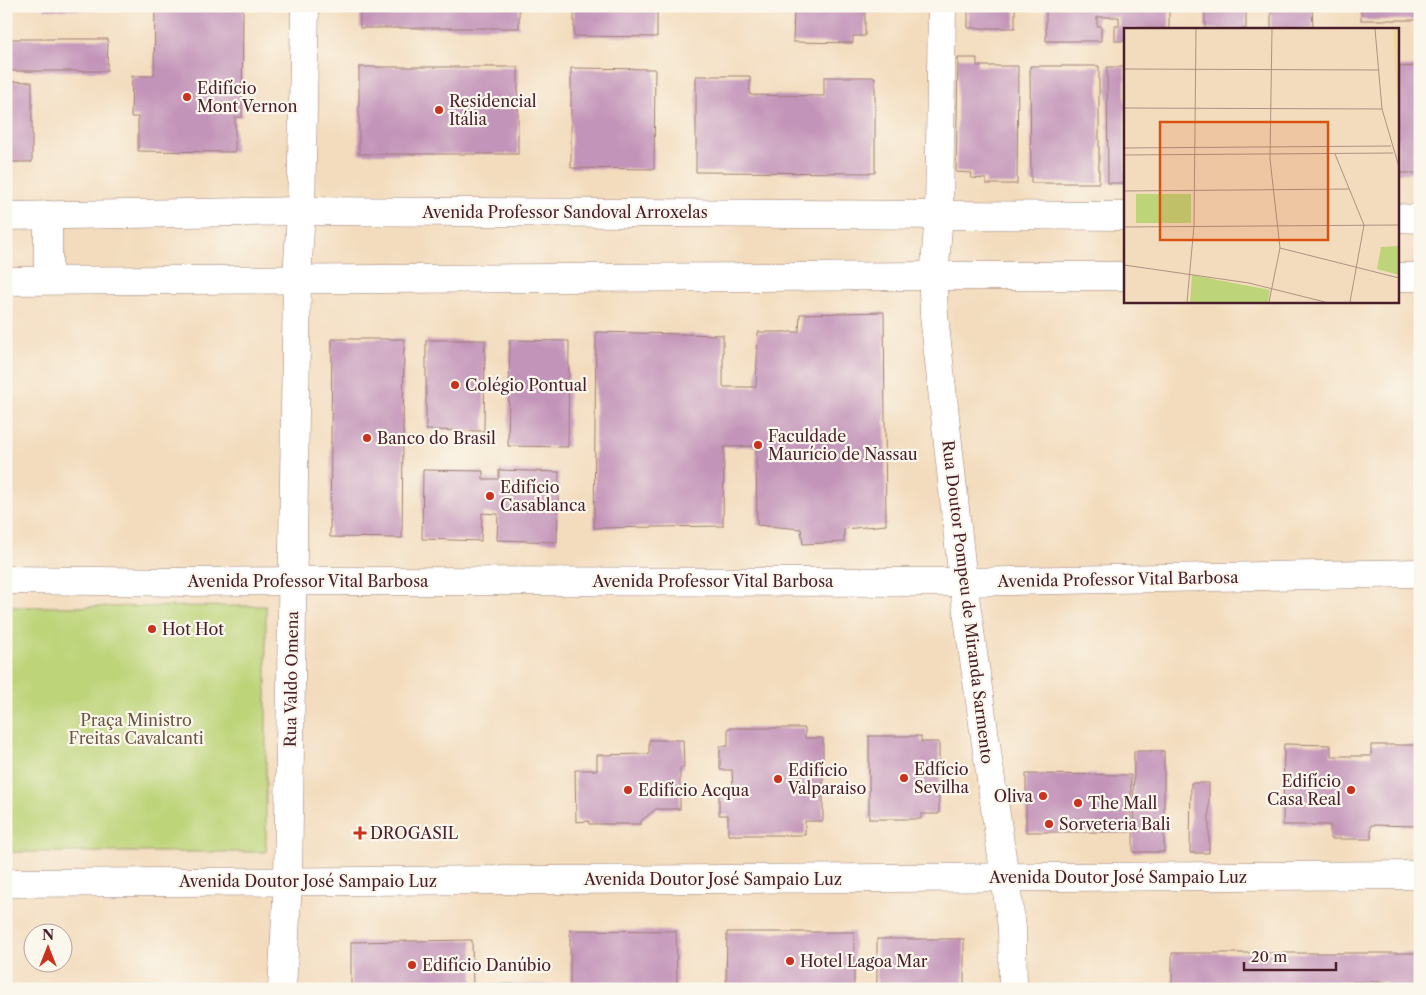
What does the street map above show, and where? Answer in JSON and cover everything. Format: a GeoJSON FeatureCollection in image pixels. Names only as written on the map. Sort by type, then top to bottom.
{"type":"FeatureCollection","features":[{"type":"Feature","properties":{"kind":"street","name":"Rua Valdo Omena"},"geometry":{"type":"LineString","coordinates":[[282,989],[288,881],[297,279],[301,211],[305,6]]}},
{"type":"Feature","properties":{"kind":"street","name":"Rua Doutor Pompeu de Miranda Sarmento"},"geometry":{"type":"LineString","coordinates":[[942,6],[939,214],[934,276],[934,316],[963,582],[1012,928],[1014,989]]}},
{"type":"Feature","properties":{"kind":"street","name":"Avenida Professor Sandoval Arroxelas"},"geometry":{"type":"LineString","coordinates":[[6,216],[301,211],[1124,216]]}},
{"type":"Feature","properties":{"kind":"street"},"geometry":{"type":"LineString","coordinates":[[48,215],[48,280]]}},
{"type":"Feature","properties":{"kind":"street"},"geometry":{"type":"LineString","coordinates":[[1398,218],[1420,219]]}},
{"type":"Feature","properties":{"kind":"street"},"geometry":{"type":"LineString","coordinates":[[6,281],[1124,276]]}},
{"type":"Feature","properties":{"kind":"street"},"geometry":{"type":"LineString","coordinates":[[1398,277],[1420,277]]}},
{"type":"Feature","properties":{"kind":"street","name":"Avenida Professor Vital Barbosa"},"geometry":{"type":"LineString","coordinates":[[6,580],[188,582],[963,582],[1420,573]]}},
{"type":"Feature","properties":{"kind":"street","name":"Avenida Doutor José Sampaio Luz"},"geometry":{"type":"LineString","coordinates":[[6,883],[1420,875]]}},
{"type":"Feature","properties":{"kind":"green space","name":"Praça Ministro Freitas Cavalcanti"},"geometry":{"type":"Polygon","coordinates":[[[266,606],[266,852],[6,852],[6,607],[266,606]]]}},
{"type":"Feature","properties":{"kind":"building"},"geometry":{"type":"Polygon","coordinates":[[[45,6],[98,6],[98,10],[45,10],[45,6]]]}},
{"type":"Feature","properties":{"kind":"building","name":"Edifício Mont Vernon"},"geometry":{"type":"Polygon","coordinates":[[[155,6],[243,6],[242,117],[235,117],[235,152],[138,151],[138,117],[131,117],[132,76],[154,76],[155,6]]]}},
{"type":"Feature","properties":{"kind":"building"},"geometry":{"type":"Polygon","coordinates":[[[360,6],[519,6],[519,28],[360,28],[360,6]]]}},
{"type":"Feature","properties":{"kind":"building"},"geometry":{"type":"Polygon","coordinates":[[[574,6],[657,6],[657,37],[574,36],[574,6]]]}},
{"type":"Feature","properties":{"kind":"building"},"geometry":{"type":"Polygon","coordinates":[[[708,6],[865,6],[865,36],[853,36],[853,43],[793,42],[794,10],[708,9],[708,6]]]}},
{"type":"Feature","properties":{"kind":"building"},"geometry":{"type":"Polygon","coordinates":[[[968,6],[1015,6],[1015,28],[968,28],[968,6]]]}},
{"type":"Feature","properties":{"kind":"building"},"geometry":{"type":"Polygon","coordinates":[[[1046,6],[1169,6],[1169,28],[1124,28],[1124,41],[1115,41],[1115,26],[1119,26],[1119,17],[1097,17],[1097,26],[1101,26],[1101,41],[1046,41],[1046,6]]]}},
{"type":"Feature","properties":{"kind":"building"},"geometry":{"type":"Polygon","coordinates":[[[1205,6],[1246,6],[1246,28],[1205,28],[1205,6]]]}},
{"type":"Feature","properties":{"kind":"building"},"geometry":{"type":"Polygon","coordinates":[[[1271,6],[1312,6],[1313,28],[1271,28],[1271,6]]]}},
{"type":"Feature","properties":{"kind":"building"},"geometry":{"type":"Polygon","coordinates":[[[1361,6],[1420,6],[1420,20],[1361,20],[1361,6]]]}},
{"type":"Feature","properties":{"kind":"building"},"geometry":{"type":"Polygon","coordinates":[[[6,39],[108,39],[107,71],[6,71],[6,39]]]}},
{"type":"Feature","properties":{"kind":"building"},"geometry":{"type":"Polygon","coordinates":[[[958,58],[977,58],[977,66],[1018,66],[1017,184],[986,184],[986,179],[971,178],[972,173],[956,172],[958,58]]]}},
{"type":"Feature","properties":{"kind":"building"},"geometry":{"type":"Polygon","coordinates":[[[1030,66],[1099,66],[1099,183],[1031,183],[1030,66]]]}},
{"type":"Feature","properties":{"kind":"building"},"geometry":{"type":"Polygon","coordinates":[[[1420,66],[1420,173],[1398,173],[1398,67],[1420,66]]]}},
{"type":"Feature","properties":{"kind":"building","name":"Residencial Itália"},"geometry":{"type":"Polygon","coordinates":[[[359,67],[518,67],[518,154],[359,154],[359,67]]]}},
{"type":"Feature","properties":{"kind":"building"},"geometry":{"type":"Polygon","coordinates":[[[1107,67],[1124,67],[1124,183],[1108,183],[1107,67]]]}},
{"type":"Feature","properties":{"kind":"building"},"geometry":{"type":"Polygon","coordinates":[[[571,68],[655,69],[654,169],[571,168],[571,68]]]}},
{"type":"Feature","properties":{"kind":"building"},"geometry":{"type":"Polygon","coordinates":[[[696,76],[750,76],[750,95],[824,96],[824,77],[875,77],[875,173],[696,172],[696,76]]]}},
{"type":"Feature","properties":{"kind":"building"},"geometry":{"type":"Polygon","coordinates":[[[6,81],[32,82],[32,162],[6,162],[6,81]]]}},
{"type":"Feature","properties":{"kind":"building"},"geometry":{"type":"Polygon","coordinates":[[[884,312],[886,525],[844,529],[844,542],[803,544],[801,529],[757,525],[756,446],[724,447],[723,526],[594,528],[596,332],[723,335],[723,387],[756,387],[758,332],[799,332],[800,314],[884,312]]]}},
{"type":"Feature","properties":{"kind":"building","name":"Banco do Brasil"},"geometry":{"type":"Polygon","coordinates":[[[332,339],[404,339],[402,538],[330,537],[332,339]]]}},
{"type":"Feature","properties":{"kind":"building","name":"Colégio Pontual"},"geometry":{"type":"Polygon","coordinates":[[[426,340],[485,340],[484,431],[426,430],[426,340]]]}},
{"type":"Feature","properties":{"kind":"building"},"geometry":{"type":"Polygon","coordinates":[[[510,340],[569,341],[568,447],[508,446],[510,340]]]}},
{"type":"Feature","properties":{"kind":"building","name":"Edifício Casablanca"},"geometry":{"type":"Polygon","coordinates":[[[423,470],[483,471],[483,479],[499,479],[499,470],[559,472],[557,542],[497,540],[498,514],[482,513],[481,541],[422,539],[423,470]]]}},
{"type":"Feature","properties":{"kind":"building","name":"Edifício Valparaiso"},"geometry":{"type":"Polygon","coordinates":[[[728,728],[805,728],[805,738],[823,738],[823,821],[805,821],[805,835],[728,835],[728,815],[719,815],[719,789],[733,789],[732,770],[720,770],[720,746],[728,746],[728,728]]]}},
{"type":"Feature","properties":{"kind":"building","name":"Edfício Sevilha"},"geometry":{"type":"Polygon","coordinates":[[[869,736],[921,736],[921,742],[939,742],[939,814],[921,814],[921,819],[869,819],[869,736]]]}},
{"type":"Feature","properties":{"kind":"building","name":"Edifício Acqua"},"geometry":{"type":"Polygon","coordinates":[[[649,740],[683,740],[684,768],[680,768],[680,809],[656,809],[641,821],[641,824],[589,824],[589,821],[576,822],[575,770],[597,770],[597,755],[649,754],[649,740]]]}},
{"type":"Feature","properties":{"kind":"building","name":"Edifício Casa Real"},"geometry":{"type":"Polygon","coordinates":[[[1284,744],[1331,745],[1331,756],[1371,756],[1371,745],[1418,745],[1418,826],[1371,825],[1371,839],[1330,839],[1330,825],[1283,825],[1284,744]]]}},
{"type":"Feature","properties":{"kind":"building"},"geometry":{"type":"Polygon","coordinates":[[[1134,751],[1164,751],[1164,852],[1133,852],[1134,751]]]}},
{"type":"Feature","properties":{"kind":"building","name":"The Mall"},"geometry":{"type":"Polygon","coordinates":[[[1026,774],[1131,775],[1131,832],[1026,832],[1026,774]]]}},
{"type":"Feature","properties":{"kind":"building"},"geometry":{"type":"Polygon","coordinates":[[[1191,783],[1209,783],[1209,853],[1190,853],[1191,783]]]}},
{"type":"Feature","properties":{"kind":"building"},"geometry":{"type":"Polygon","coordinates":[[[570,930],[676,931],[677,989],[570,989],[570,930]]]}},
{"type":"Feature","properties":{"kind":"building","name":"Hotel Lagoa Mar"},"geometry":{"type":"Polygon","coordinates":[[[727,932],[854,932],[854,989],[726,989],[727,932]]]}},
{"type":"Feature","properties":{"kind":"building"},"geometry":{"type":"Polygon","coordinates":[[[877,939],[964,939],[964,989],[877,989],[877,939]]]}},
{"type":"Feature","properties":{"kind":"building","name":"Edifício Danúbio"},"geometry":{"type":"Polygon","coordinates":[[[472,940],[473,989],[351,989],[351,942],[472,940]]]}},
{"type":"Feature","properties":{"kind":"building"},"geometry":{"type":"Polygon","coordinates":[[[1172,953],[1420,953],[1420,989],[1386,989],[1386,982],[1353,982],[1353,989],[1296,989],[1296,985],[1268,985],[1268,989],[1172,989],[1172,953]]]}},
{"type":"Feature","properties":{"kind":"building"},"geometry":{"type":"Polygon","coordinates":[[[489,984],[561,985],[561,989],[489,989],[489,984]]]}},
{"type":"Feature","properties":{"kind":"place","name":"Edifício Mont Vernon"},"geometry":{"type":"Point","coordinates":[187,97]}},
{"type":"Feature","properties":{"kind":"place","name":"Residencial Itália"},"geometry":{"type":"Point","coordinates":[439,110]}},
{"type":"Feature","properties":{"kind":"place","name":"Colégio Pontual"},"geometry":{"type":"Point","coordinates":[455,385]}},
{"type":"Feature","properties":{"kind":"place","name":"Banco do Brasil"},"geometry":{"type":"Point","coordinates":[367,438]}},
{"type":"Feature","properties":{"kind":"place","name":"Faculdade Maurício de Nassau"},"geometry":{"type":"Point","coordinates":[758,445]}},
{"type":"Feature","properties":{"kind":"place","name":"Edifício Casablanca"},"geometry":{"type":"Point","coordinates":[490,496]}},
{"type":"Feature","properties":{"kind":"place","name":"Hot Hot"},"geometry":{"type":"Point","coordinates":[152,629]}},
{"type":"Feature","properties":{"kind":"place","name":"Edfício Sevilha"},"geometry":{"type":"Point","coordinates":[904,778]}},
{"type":"Feature","properties":{"kind":"place","name":"Edifício Valparaiso"},"geometry":{"type":"Point","coordinates":[778,779]}},
{"type":"Feature","properties":{"kind":"place","name":"Edifício Acqua"},"geometry":{"type":"Point","coordinates":[628,790]}},
{"type":"Feature","properties":{"kind":"place","name":"Edifício Casa Real"},"geometry":{"type":"Point","coordinates":[1351,790]}},
{"type":"Feature","properties":{"kind":"place","name":"Oliva"},"geometry":{"type":"Point","coordinates":[1043,796]}},
{"type":"Feature","properties":{"kind":"place","name":"The Mall"},"geometry":{"type":"Point","coordinates":[1078,803]}},
{"type":"Feature","properties":{"kind":"place","name":"Sorveteria Bali"},"geometry":{"type":"Point","coordinates":[1049,824]}},
{"type":"Feature","properties":{"kind":"place","name":"DROGASIL"},"geometry":{"type":"Point","coordinates":[360,833]}},
{"type":"Feature","properties":{"kind":"place","name":"Hotel Lagoa Mar"},"geometry":{"type":"Point","coordinates":[790,961]}},
{"type":"Feature","properties":{"kind":"place","name":"Edifício Danúbio"},"geometry":{"type":"Point","coordinates":[412,965]}}]}
